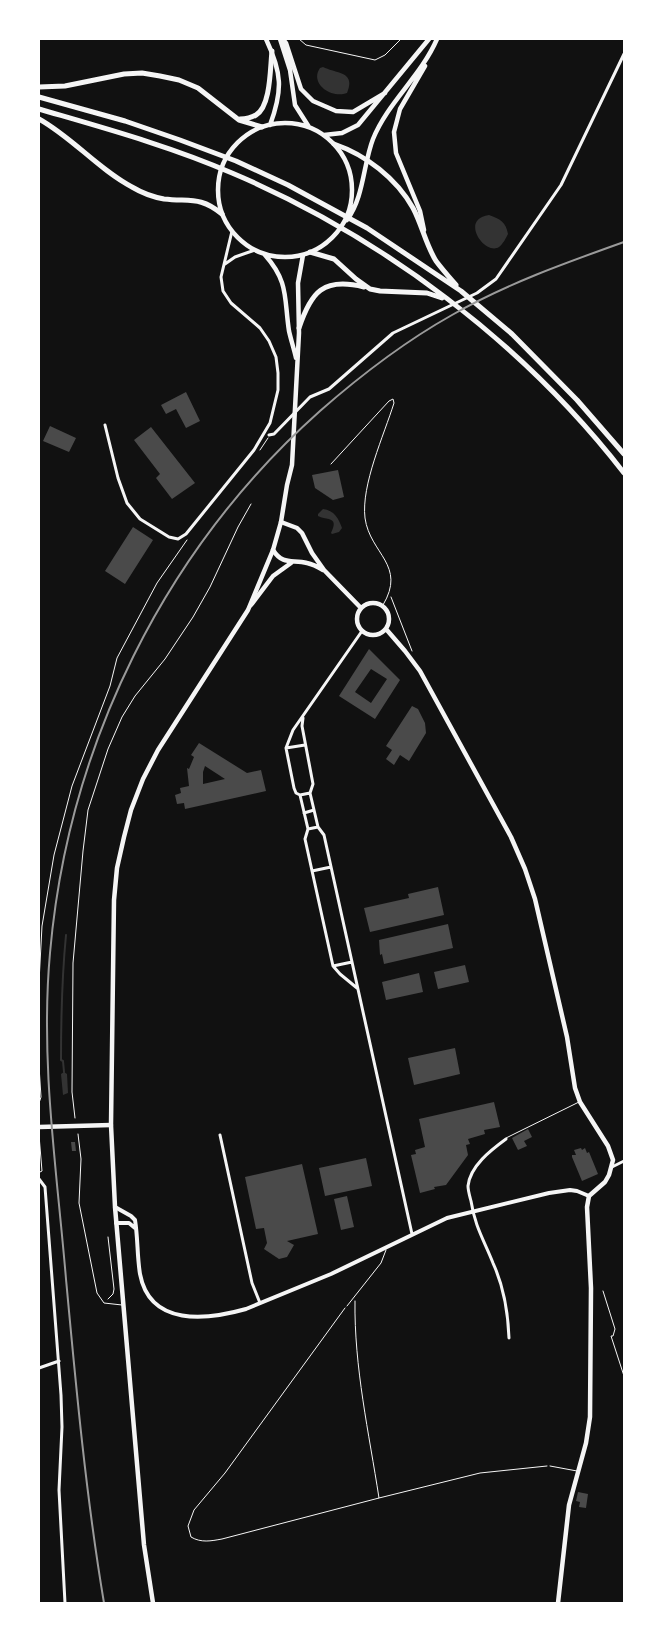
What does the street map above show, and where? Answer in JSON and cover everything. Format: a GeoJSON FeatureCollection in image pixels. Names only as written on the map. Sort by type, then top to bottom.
{"type":"FeatureCollection","features":[{"type":"Feature","properties":{"kind":"highway"},"geometry":{"type":"LineString","coordinates":[[239,120],[250,118],[262,110],[267,96],[272,51]]}},
{"type":"Feature","properties":{"kind":"highway"},"geometry":{"type":"LineString","coordinates":[[39,87],[65,86],[124,74],[142,73],[179,80],[198,88],[239,120],[262,127]]}},
{"type":"Feature","properties":{"kind":"highway"},"geometry":{"type":"LineString","coordinates":[[39,97],[126,121],[203,149],[262,173],[367,228],[461,291],[512,334],[578,400],[624,454]]}},
{"type":"Feature","properties":{"kind":"highway"},"geometry":{"type":"LineString","coordinates":[[39,108],[123,133],[199,160],[309,209],[361,238],[399,263],[448,300],[534,372],[606,450],[624,474]]}},
{"type":"Feature","properties":{"kind":"highway"},"geometry":{"type":"LineString","coordinates":[[39,119],[63,134],[111,174],[132,188],[164,199],[200,201],[213,206],[222,214]]}},
{"type":"Feature","properties":{"kind":"highway"},"geometry":{"type":"LineString","coordinates":[[334,144],[348,149],[366,160],[385,173],[402,190],[414,210],[436,261],[461,291]]}},
{"type":"Feature","properties":{"kind":"highway"},"geometry":{"type":"LineString","coordinates":[[310,252],[334,259],[356,279],[370,288]]}},
{"type":"Feature","properties":{"kind":"highway"},"geometry":{"type":"LineString","coordinates":[[299,328],[309,303],[319,292],[327,287],[346,283],[380,291],[427,293],[448,300]]}},
{"type":"Feature","properties":{"kind":"main road"},"geometry":{"type":"LineString","coordinates":[[266,39],[277,68],[279,93],[279,99],[270,125]]}},
{"type":"Feature","properties":{"kind":"main road"},"geometry":{"type":"LineString","coordinates":[[282,39],[293,62],[301,89],[313,101],[336,111],[353,112],[385,93]]}},
{"type":"Feature","properties":{"kind":"main road"},"geometry":{"type":"LineString","coordinates":[[282,39],[290,70],[295,105],[309,127]]}},
{"type":"Feature","properties":{"kind":"main road"},"geometry":{"type":"LineString","coordinates":[[324,135],[342,133],[358,125],[429,39]]}},
{"type":"Feature","properties":{"kind":"main road"},"geometry":{"type":"LineString","coordinates":[[426,238],[420,210],[396,152],[394,132],[400,109],[422,73],[437,39]]}},
{"type":"Feature","properties":{"kind":"main road"},"geometry":{"type":"LineString","coordinates":[[342,226],[350,206],[352,184],[346,162],[334,144],[324,135],[309,127],[290,123],[270,125],[262,127],[242,139],[227,157],[222,167],[218,190],[222,214],[232,231],[246,245],[264,254],[284,257],[304,255],[310,252],[328,242],[342,226],[351,215],[357,202],[366,160],[374,137],[387,113],[418,74],[429,56]]}},
{"type":"Feature","properties":{"kind":"main road"},"geometry":{"type":"LineString","coordinates":[[264,254],[273,264],[283,284],[289,332],[297,361]]}},
{"type":"Feature","properties":{"kind":"main road"},"geometry":{"type":"LineString","coordinates":[[248,610],[273,550],[281,522],[292,465],[299,328],[298,283],[304,255]]}},
{"type":"Feature","properties":{"kind":"main road"},"geometry":{"type":"LineString","coordinates":[[281,522],[297,528],[302,533],[312,553],[324,570],[361,608]]}},
{"type":"Feature","properties":{"kind":"main road"},"geometry":{"type":"LineString","coordinates":[[273,550],[277,557],[291,562],[304,562],[324,570]]}},
{"type":"Feature","properties":{"kind":"main road"},"geometry":{"type":"LineString","coordinates":[[154,1603],[144,1545],[116,1223],[110,1125],[114,900],[117,868],[137,794],[158,750],[248,610],[273,576],[291,562]]}},
{"type":"Feature","properties":{"kind":"main road"},"geometry":{"type":"LineString","coordinates":[[370,602],[383,605],[390,618],[386,629],[374,635],[362,631],[358,626],[357,619],[361,608],[370,602]]}},
{"type":"Feature","properties":{"kind":"main road"},"geometry":{"type":"LineString","coordinates":[[386,629],[405,650],[420,671],[496,807],[525,868],[540,918],[567,1037],[574,1088],[580,1102],[608,1146],[613,1160],[605,1182],[589,1196],[587,1207],[591,1288],[590,1417],[586,1443],[569,1505],[558,1603]]}},
{"type":"Feature","properties":{"kind":"main road"},"geometry":{"type":"LineString","coordinates":[[39,1127],[110,1125]]}},
{"type":"Feature","properties":{"kind":"street"},"geometry":{"type":"LineString","coordinates":[[269,436],[274,434],[310,397],[329,389],[393,333],[477,294],[496,279],[561,185],[624,54]]}},
{"type":"Feature","properties":{"kind":"street"},"geometry":{"type":"LineString","coordinates":[[105,425],[118,478],[132,511],[140,519],[169,537],[178,539],[186,534],[254,450],[270,423],[278,390],[278,373],[276,357],[269,341],[260,328],[231,302],[223,291],[221,277],[232,231]]}},
{"type":"Feature","properties":{"kind":"street"},"geometry":{"type":"LineString","coordinates":[[225,264],[235,256],[255,250]]}},
{"type":"Feature","properties":{"kind":"street"},"geometry":{"type":"LineString","coordinates":[[358,988],[333,966],[305,839],[308,829],[300,795],[296,793],[294,788],[286,748],[293,730],[303,718],[355,638],[362,631]]}},
{"type":"Feature","properties":{"kind":"street"},"geometry":{"type":"LineString","coordinates":[[303,718],[302,726],[305,745],[314,784],[310,793],[318,827],[324,835],[412,1234]]}},
{"type":"Feature","properties":{"kind":"street"},"geometry":{"type":"LineString","coordinates":[[286,748],[305,745]]}},
{"type":"Feature","properties":{"kind":"street"},"geometry":{"type":"LineString","coordinates":[[300,795],[310,793]]}},
{"type":"Feature","properties":{"kind":"street"},"geometry":{"type":"LineString","coordinates":[[304,813],[314,810]]}},
{"type":"Feature","properties":{"kind":"street"},"geometry":{"type":"LineString","coordinates":[[308,829],[318,827]]}},
{"type":"Feature","properties":{"kind":"street"},"geometry":{"type":"LineString","coordinates":[[312,871],[331,867]]}},
{"type":"Feature","properties":{"kind":"street"},"geometry":{"type":"LineString","coordinates":[[333,966],[352,962]]}},
{"type":"Feature","properties":{"kind":"street"},"geometry":{"type":"LineString","coordinates":[[220,1135],[252,1282],[260,1303]]}},
{"type":"Feature","properties":{"kind":"street"},"geometry":{"type":"LineString","coordinates":[[506,1139],[487,1154],[471,1176],[468,1187],[472,1211],[480,1237],[493,1262],[502,1290],[508,1317],[509,1338]]}},
{"type":"Feature","properties":{"kind":"street"},"geometry":{"type":"LineString","coordinates":[[612,1166],[624,1161]]}},
{"type":"Feature","properties":{"kind":"street"},"geometry":{"type":"LineString","coordinates":[[39,1179],[45,1188],[59,1361],[62,1427],[59,1490],[65,1603]]}},
{"type":"Feature","properties":{"kind":"street"},"geometry":{"type":"LineString","coordinates":[[115,1207],[132,1216],[134,1220],[140,1274],[144,1287],[151,1298],[163,1310],[173,1314],[204,1316],[232,1313],[260,1303],[331,1274],[447,1218],[549,1193],[570,1190],[589,1196]]}},
{"type":"Feature","properties":{"kind":"street"},"geometry":{"type":"LineString","coordinates":[[116,1223],[130,1223],[136,1230]]}},
{"type":"Feature","properties":{"kind":"street"},"geometry":{"type":"LineString","coordinates":[[39,1368],[59,1361]]}},
{"type":"Feature","properties":{"kind":"lane"},"geometry":{"type":"LineString","coordinates":[[299,39],[306,45],[375,60],[385,55],[401,39]]}},
{"type":"Feature","properties":{"kind":"lane"},"geometry":{"type":"LineString","coordinates":[[331,464],[389,400],[393,399],[394,403],[369,478],[365,517],[368,530],[390,572],[391,585],[383,605]]}},
{"type":"Feature","properties":{"kind":"lane"},"geometry":{"type":"LineString","coordinates":[[74,1118],[72,1092],[73,963],[88,810],[108,749],[122,717],[135,696],[165,659],[192,618],[210,587],[251,504]]}},
{"type":"Feature","properties":{"kind":"lane"},"geometry":{"type":"LineString","coordinates":[[506,1139],[580,1102]]}},
{"type":"Feature","properties":{"kind":"lane"},"geometry":{"type":"LineString","coordinates":[[78,1134],[81,1159],[79,1203],[97,1293],[104,1303],[123,1305]]}},
{"type":"Feature","properties":{"kind":"lane"},"geometry":{"type":"LineString","coordinates":[[347,1306],[381,1263],[387,1248]]}},
{"type":"Feature","properties":{"kind":"lane"},"geometry":{"type":"LineString","coordinates":[[550,1466],[578,1471]]}},
{"type":"Feature","properties":{"kind":"path"},"geometry":{"type":"LineString","coordinates":[[257,454],[269,436]]}},
{"type":"Feature","properties":{"kind":"path"},"geometry":{"type":"LineString","coordinates":[[39,982],[42,926],[54,855],[72,786],[110,686],[117,658],[157,583],[190,536]]}},
{"type":"Feature","properties":{"kind":"path"},"geometry":{"type":"LineString","coordinates":[[388,595],[394,603],[413,654]]}},
{"type":"Feature","properties":{"kind":"path"},"geometry":{"type":"LineString","coordinates":[[39,1066],[41,1097],[39,1103]]}},
{"type":"Feature","properties":{"kind":"path"},"geometry":{"type":"LineString","coordinates":[[39,1135],[42,1171],[40,1172]]}},
{"type":"Feature","properties":{"kind":"path"},"geometry":{"type":"LineString","coordinates":[[104,1303],[113,1294],[114,1289],[108,1237]]}},
{"type":"Feature","properties":{"kind":"path"},"geometry":{"type":"LineString","coordinates":[[604,1291],[615,1329],[611,1336],[624,1376]]}},
{"type":"Feature","properties":{"kind":"path"},"geometry":{"type":"LineString","coordinates":[[355,1295],[356,1336],[361,1386],[379,1498]]}},
{"type":"Feature","properties":{"kind":"path"},"geometry":{"type":"LineString","coordinates":[[347,1306],[226,1473],[194,1510],[190,1520],[189,1532],[191,1537],[197,1541],[206,1542],[222,1539],[485,1472],[550,1466]]}},
{"type":"Feature","properties":{"kind":"shaded area"},"geometry":{"type":"Polygon","coordinates":[[[323,67],[344,74],[347,77],[349,86],[347,93],[335,94],[320,85],[317,80],[317,74],[320,68],[323,67]]]}},
{"type":"Feature","properties":{"kind":"shaded area"},"geometry":{"type":"Polygon","coordinates":[[[489,215],[502,222],[506,227],[508,234],[499,247],[487,246],[482,242],[475,229],[476,223],[480,218],[489,215]]]}},
{"type":"Feature","properties":{"kind":"shaded area"},"geometry":{"type":"Polygon","coordinates":[[[323,509],[330,511],[338,518],[342,528],[339,532],[332,534],[333,521],[318,516],[323,509]]]}},
{"type":"Feature","properties":{"kind":"shaded area"},"geometry":{"type":"Polygon","coordinates":[[[64,1072],[67,1074],[68,1093],[63,1095],[61,1074],[64,1072]]]}},
{"type":"Feature","properties":{"kind":"building"},"geometry":{"type":"Polygon","coordinates":[[[186,392],[200,421],[186,428],[176,409],[166,414],[161,405],[186,392]]]}},
{"type":"Feature","properties":{"kind":"building"},"geometry":{"type":"Polygon","coordinates":[[[50,426],[76,438],[69,452],[43,441],[50,426]]]}},
{"type":"Feature","properties":{"kind":"building"},"geometry":{"type":"Polygon","coordinates":[[[151,427],[195,483],[172,499],[156,478],[160,474],[134,440],[151,427]]]}},
{"type":"Feature","properties":{"kind":"building"},"geometry":{"type":"Polygon","coordinates":[[[338,470],[344,497],[333,500],[315,488],[312,475],[338,470]]]}},
{"type":"Feature","properties":{"kind":"building"},"geometry":{"type":"Polygon","coordinates":[[[133,527],[153,540],[125,584],[105,571],[133,527]]]}},
{"type":"Feature","properties":{"kind":"building"},"geometry":{"type":"Polygon","coordinates":[[[369,649],[400,680],[375,719],[339,696],[369,649]],[[371,669],[355,692],[371,703],[387,679],[371,669]]]}},
{"type":"Feature","properties":{"kind":"building"},"geometry":{"type":"Polygon","coordinates":[[[412,706],[418,709],[425,723],[426,733],[409,761],[400,755],[394,765],[386,759],[392,750],[386,746],[412,706]]]}},
{"type":"Feature","properties":{"kind":"building"},"geometry":{"type":"Polygon","coordinates":[[[199,743],[247,773],[261,770],[266,791],[185,809],[184,803],[177,804],[175,795],[181,793],[180,788],[189,786],[187,768],[189,769],[194,757],[191,755],[199,743]],[[205,766],[203,784],[225,779],[205,766]]]}},
{"type":"Feature","properties":{"kind":"building"},"geometry":{"type":"Polygon","coordinates":[[[438,887],[444,915],[370,932],[364,908],[409,898],[408,894],[438,887]]]}},
{"type":"Feature","properties":{"kind":"building"},"geometry":{"type":"Polygon","coordinates":[[[448,924],[453,948],[384,964],[382,954],[380,955],[379,940],[448,924]]]}},
{"type":"Feature","properties":{"kind":"building"},"geometry":{"type":"Polygon","coordinates":[[[465,965],[469,982],[438,989],[434,972],[465,965]]]}},
{"type":"Feature","properties":{"kind":"building"},"geometry":{"type":"Polygon","coordinates":[[[419,973],[423,992],[386,1000],[382,982],[419,973]]]}},
{"type":"Feature","properties":{"kind":"building"},"geometry":{"type":"Polygon","coordinates":[[[455,1048],[460,1074],[414,1085],[408,1058],[455,1048]]]}},
{"type":"Feature","properties":{"kind":"building"},"geometry":{"type":"Polygon","coordinates":[[[494,1102],[500,1127],[484,1130],[485,1134],[468,1139],[470,1144],[466,1145],[468,1155],[446,1185],[434,1187],[435,1189],[420,1193],[411,1155],[416,1154],[415,1150],[425,1147],[419,1119],[494,1102]]]}},
{"type":"Feature","properties":{"kind":"building"},"geometry":{"type":"Polygon","coordinates":[[[528,1129],[532,1137],[524,1141],[527,1146],[518,1150],[512,1138],[528,1129]]]}},
{"type":"Feature","properties":{"kind":"building"},"geometry":{"type":"Polygon","coordinates":[[[71,1142],[75,1142],[76,1151],[72,1151],[71,1142]]]}},
{"type":"Feature","properties":{"kind":"building"},"geometry":{"type":"Polygon","coordinates":[[[581,1148],[582,1150],[585,1148],[587,1153],[589,1152],[598,1174],[582,1181],[572,1157],[572,1155],[576,1155],[574,1150],[581,1148]]]}},
{"type":"Feature","properties":{"kind":"building"},"geometry":{"type":"Polygon","coordinates":[[[366,1158],[372,1186],[325,1196],[319,1168],[366,1158]]]}},
{"type":"Feature","properties":{"kind":"building"},"geometry":{"type":"Polygon","coordinates":[[[302,1164],[318,1234],[287,1241],[294,1245],[287,1257],[279,1259],[264,1249],[267,1243],[264,1228],[256,1229],[245,1177],[302,1164]]]}},
{"type":"Feature","properties":{"kind":"building"},"geometry":{"type":"Polygon","coordinates":[[[347,1196],[354,1227],[341,1230],[334,1199],[347,1196]]]}},
{"type":"Feature","properties":{"kind":"building"},"geometry":{"type":"Polygon","coordinates":[[[578,1492],[588,1494],[586,1508],[579,1507],[580,1502],[576,1501],[578,1492]]]}},
{"type":"Feature","properties":{"kind":"waterway"},"geometry":{"type":"LineString","coordinates":[[64,1072],[63,1061],[61,1060],[61,1029],[66,935]]}},
{"type":"Feature","properties":{"kind":"railway"},"geometry":{"type":"LineString","coordinates":[[104,1603],[92,1522],[78,1401],[51,1116],[47,1035],[50,953],[60,876],[78,801],[102,727],[133,656],[171,589],[215,525],[264,466],[320,411],[383,360],[417,336],[452,315],[493,293],[558,266],[624,242]]}}]}
